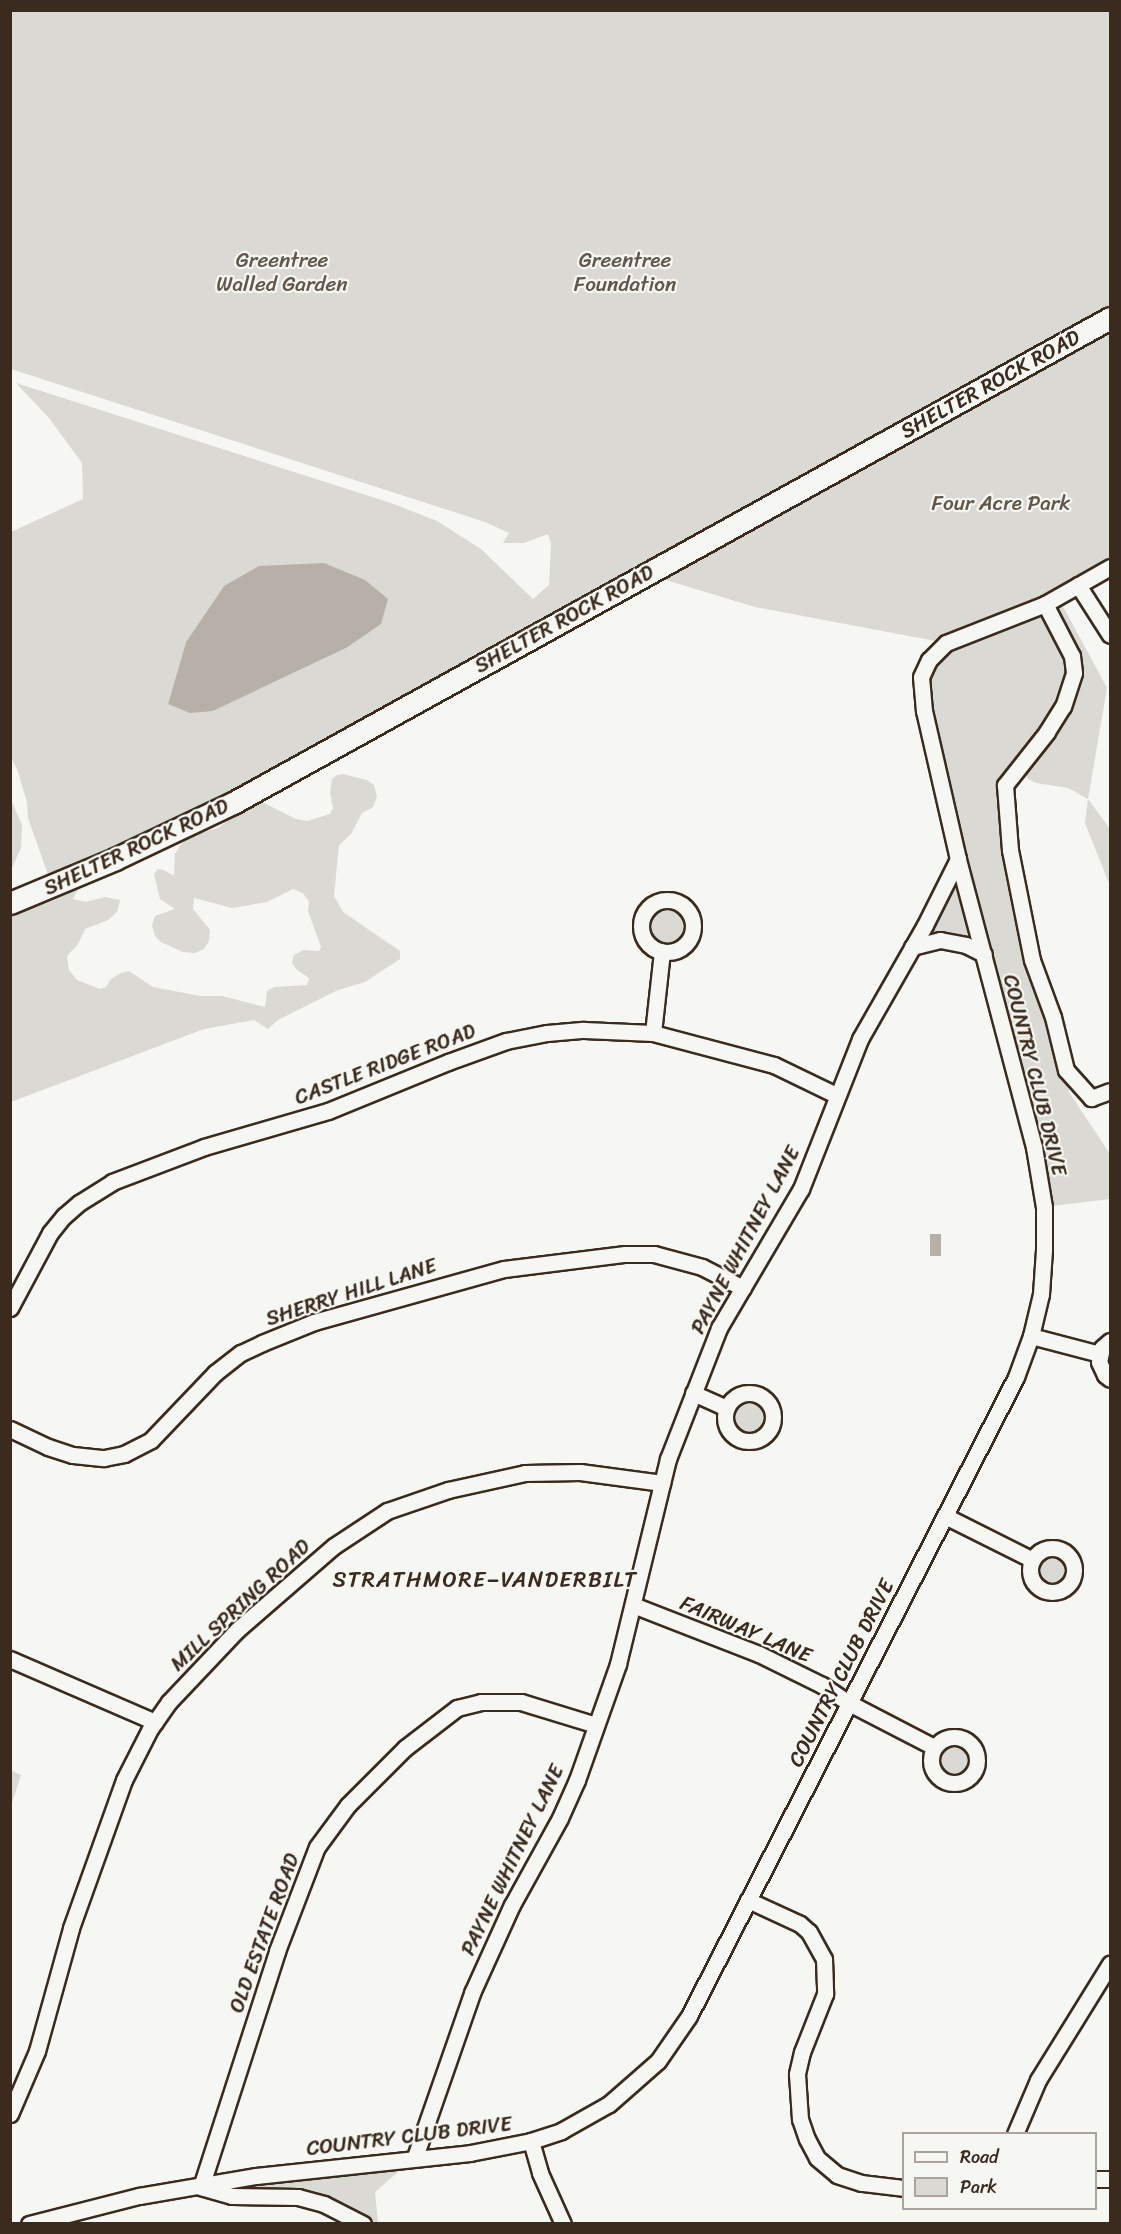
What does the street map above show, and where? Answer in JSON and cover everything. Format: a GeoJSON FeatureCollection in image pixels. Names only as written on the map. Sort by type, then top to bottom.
{"type":"FeatureCollection","features":[{"type":"Feature","properties":{"kind":"main road","name":"SHELTER ROCK ROAD"},"geometry":{"type":"LineString","coordinates":[[10,903],[115,859],[233,803],[1110,318]]}},
{"type":"Feature","properties":{"kind":"street"},"geometry":{"type":"LineString","coordinates":[[1110,567],[1045,604],[1072,656],[1074,673],[1063,706],[1047,732],[1005,785],[1010,850],[1032,960],[1053,1017],[1066,1070],[1091,1098],[1110,1092]]}},
{"type":"Feature","properties":{"kind":"street"},"geometry":{"type":"LineString","coordinates":[[1078,585],[1110,635]]}},
{"type":"Feature","properties":{"kind":"street","name":"COUNTRY CLUB DRIVE"},"geometry":{"type":"LineString","coordinates":[[29,2223],[140,2196],[256,2176],[415,2157],[470,2153],[531,2141],[561,2131],[609,2103],[658,2061],[689,2016],[1016,1377],[1031,1336],[1043,1272],[1043,1199],[1034,1147],[958,859],[920,685],[924,669],[936,652],[946,643],[1045,604]]}},
{"type":"Feature","properties":{"kind":"street","name":"PAYNE WHITNEY LANE"},"geometry":{"type":"LineString","coordinates":[[415,2157],[472,1993],[512,1905],[560,1818],[596,1725],[618,1664],[668,1459],[724,1317],[801,1189],[836,1095],[870,1018],[912,947],[958,859]]}},
{"type":"Feature","properties":{"kind":"street"},"geometry":{"type":"LineString","coordinates":[[912,947],[940,940],[966,945],[984,954]]}},
{"type":"Feature","properties":{"kind":"street"},"geometry":{"type":"LineString","coordinates":[[653,1033],[662,951]]}},
{"type":"Feature","properties":{"kind":"street","name":"CASTLE RIDGE ROAD"},"geometry":{"type":"LineString","coordinates":[[10,1308],[50,1233],[79,1203],[112,1182],[204,1147],[328,1111],[506,1041],[547,1033],[584,1030],[653,1033],[774,1065],[836,1095]]}},
{"type":"Feature","properties":{"kind":"street","name":"SHERRY HILL LANE"},"geometry":{"type":"LineString","coordinates":[[10,1428],[73,1455],[104,1458],[124,1454],[152,1440],[215,1373],[241,1353],[314,1322],[504,1269],[625,1254],[654,1254],[702,1267],[743,1288]]}},
{"type":"Feature","properties":{"kind":"street"},"geometry":{"type":"LineString","coordinates":[[1031,1336],[1100,1354]]}},
{"type":"Feature","properties":{"kind":"street"},"geometry":{"type":"LineString","coordinates":[[1110,1341],[1100,1354],[1101,1369],[1110,1379]]}},
{"type":"Feature","properties":{"kind":"street"},"geometry":{"type":"LineString","coordinates":[[693,1393],[727,1408]]}},
{"type":"Feature","properties":{"kind":"street","name":"MILL SPRING ROAD"},"geometry":{"type":"LineString","coordinates":[[10,2114],[37,2051],[71,1928],[116,1801],[154,1722],[189,1678],[237,1630],[334,1546],[387,1511],[448,1490],[525,1473],[580,1472],[662,1483]]}},
{"type":"Feature","properties":{"kind":"street"},"geometry":{"type":"LineString","coordinates":[[945,1516],[1033,1560]]}},
{"type":"Feature","properties":{"kind":"street","name":"FAIRWAY LANE"},"geometry":{"type":"LineString","coordinates":[[633,1605],[759,1654],[822,1685],[849,1703],[934,1748]]}},
{"type":"Feature","properties":{"kind":"street"},"geometry":{"type":"LineString","coordinates":[[10,1659],[154,1722]]}},
{"type":"Feature","properties":{"kind":"street","name":"OLD ESTATE ROAD"},"geometry":{"type":"LineString","coordinates":[[201,2187],[297,1893],[317,1847],[337,1816],[405,1748],[447,1714],[462,1706],[497,1701],[521,1702],[596,1725]]}},
{"type":"Feature","properties":{"kind":"street"},"geometry":{"type":"LineString","coordinates":[[748,1900],[800,1924],[809,1932],[824,1959],[825,1994],[802,2052],[797,2074],[800,2119],[807,2139],[818,2158],[837,2175],[849,2180],[902,2188]]}},
{"type":"Feature","properties":{"kind":"street"},"geometry":{"type":"LineString","coordinates":[[1015,2132],[1038,2080],[1110,1964]]}},
{"type":"Feature","properties":{"kind":"street"},"geometry":{"type":"LineString","coordinates":[[531,2141],[540,2173],[563,2223]]}},
{"type":"Feature","properties":{"kind":"street"},"geometry":{"type":"LineString","coordinates":[[201,2187],[232,2196],[298,2197],[324,2204],[363,2223]]}},
{"type":"Feature","properties":{"kind":"green space"},"geometry":{"type":"Polygon","coordinates":[[[11,11],[1110,11],[1110,567],[1058,597],[1107,688],[1088,799],[1068,788],[1036,783],[1028,779],[1023,770],[1005,785],[1017,894],[1066,1070],[1069,1092],[1110,1154],[1110,1199],[1044,1207],[984,954],[966,945],[912,947],[958,859],[920,685],[946,643],[755,607],[646,574],[86,873],[73,899],[86,902],[105,897],[120,900],[117,912],[108,920],[85,929],[78,944],[67,956],[69,970],[77,980],[100,989],[106,987],[111,979],[129,971],[153,987],[200,996],[222,996],[265,1007],[267,991],[274,987],[307,985],[309,978],[296,969],[292,963],[294,955],[303,950],[319,951],[321,947],[308,911],[309,902],[303,893],[293,889],[267,902],[232,908],[194,898],[193,909],[210,930],[209,941],[204,949],[195,953],[183,952],[161,942],[155,936],[152,925],[155,916],[175,909],[160,899],[154,874],[158,869],[174,876],[175,854],[189,836],[218,828],[248,804],[262,802],[296,819],[307,821],[330,814],[333,808],[330,793],[332,779],[343,774],[367,780],[374,785],[377,797],[373,807],[362,813],[351,834],[339,845],[334,896],[343,912],[400,951],[400,959],[365,982],[338,990],[278,1020],[268,1029],[254,1020],[204,1029],[11,1102],[11,903],[52,886],[28,818],[27,802],[17,769],[11,758],[11,532],[83,499],[82,463],[49,418],[16,383],[391,503],[437,521],[481,549],[533,599],[549,585],[551,544],[548,534],[524,543],[503,543],[509,533],[485,522],[11,369],[11,11]],[[224,586],[186,642],[168,704],[213,711],[346,648],[224,586]]]}},
{"type":"Feature","properties":{"kind":"green space"},"geometry":{"type":"Polygon","coordinates":[[[1088,799],[1110,829],[1110,886],[1085,823],[1088,799]]]}},
{"type":"Feature","properties":{"kind":"green space"},"geometry":{"type":"Polygon","coordinates":[[[11,800],[22,825],[21,848],[11,870],[11,800]]]}},
{"type":"Feature","properties":{"kind":"green space"},"geometry":{"type":"Polygon","coordinates":[[[662,900],[672,900],[681,904],[689,912],[693,926],[689,940],[681,948],[672,952],[662,952],[653,948],[645,940],[641,931],[641,921],[645,912],[653,904],[662,900]]]}},
{"type":"Feature","properties":{"kind":"green space"},"geometry":{"type":"Polygon","coordinates":[[[744,1393],[754,1393],[766,1400],[773,1412],[773,1422],[766,1434],[754,1441],[744,1441],[729,1430],[725,1422],[725,1412],[736,1397],[744,1393]]]}},
{"type":"Feature","properties":{"kind":"green space"},"geometry":{"type":"Polygon","coordinates":[[[1053,1548],[1069,1554],[1075,1570],[1069,1586],[1053,1592],[1037,1586],[1031,1570],[1037,1554],[1053,1548]]]}},
{"type":"Feature","properties":{"kind":"green space"},"geometry":{"type":"Polygon","coordinates":[[[959,1737],[971,1743],[976,1751],[976,1769],[971,1777],[963,1782],[949,1783],[941,1780],[934,1773],[931,1755],[934,1747],[941,1740],[959,1737]]]}},
{"type":"Feature","properties":{"kind":"green space"},"geometry":{"type":"Polygon","coordinates":[[[11,1770],[21,1775],[11,1806],[11,1770]]]}},
{"type":"Feature","properties":{"kind":"green space"},"geometry":{"type":"Polygon","coordinates":[[[415,2157],[375,2192],[378,2223],[363,2223],[325,2204],[215,2193],[235,2180],[415,2157]]]}},
{"type":"Feature","properties":{"kind":"shaded area"},"geometry":{"type":"Polygon","coordinates":[[[324,563],[365,580],[388,599],[381,624],[346,648],[213,711],[190,713],[168,704],[186,642],[224,586],[259,566],[324,563]]]}},
{"type":"Feature","properties":{"kind":"shaded area"},"geometry":{"type":"Polygon","coordinates":[[[930,1234],[941,1234],[941,1256],[930,1256],[930,1234]]]}},
{"type":"Feature","properties":{"kind":"district","name":"STRATHMORE–VANDERBILT"},"geometry":{"type":"Point","coordinates":[485,1580]}},
{"type":"Feature","properties":{"kind":"park label","name":"Greentree Walled Garden"},"geometry":{"type":"Point","coordinates":[282,272]}},
{"type":"Feature","properties":{"kind":"park label","name":"Greentree Foundation"},"geometry":{"type":"Point","coordinates":[625,272]}},
{"type":"Feature","properties":{"kind":"park label","name":"Four Acre Park"},"geometry":{"type":"Point","coordinates":[1001,503]}}]}
